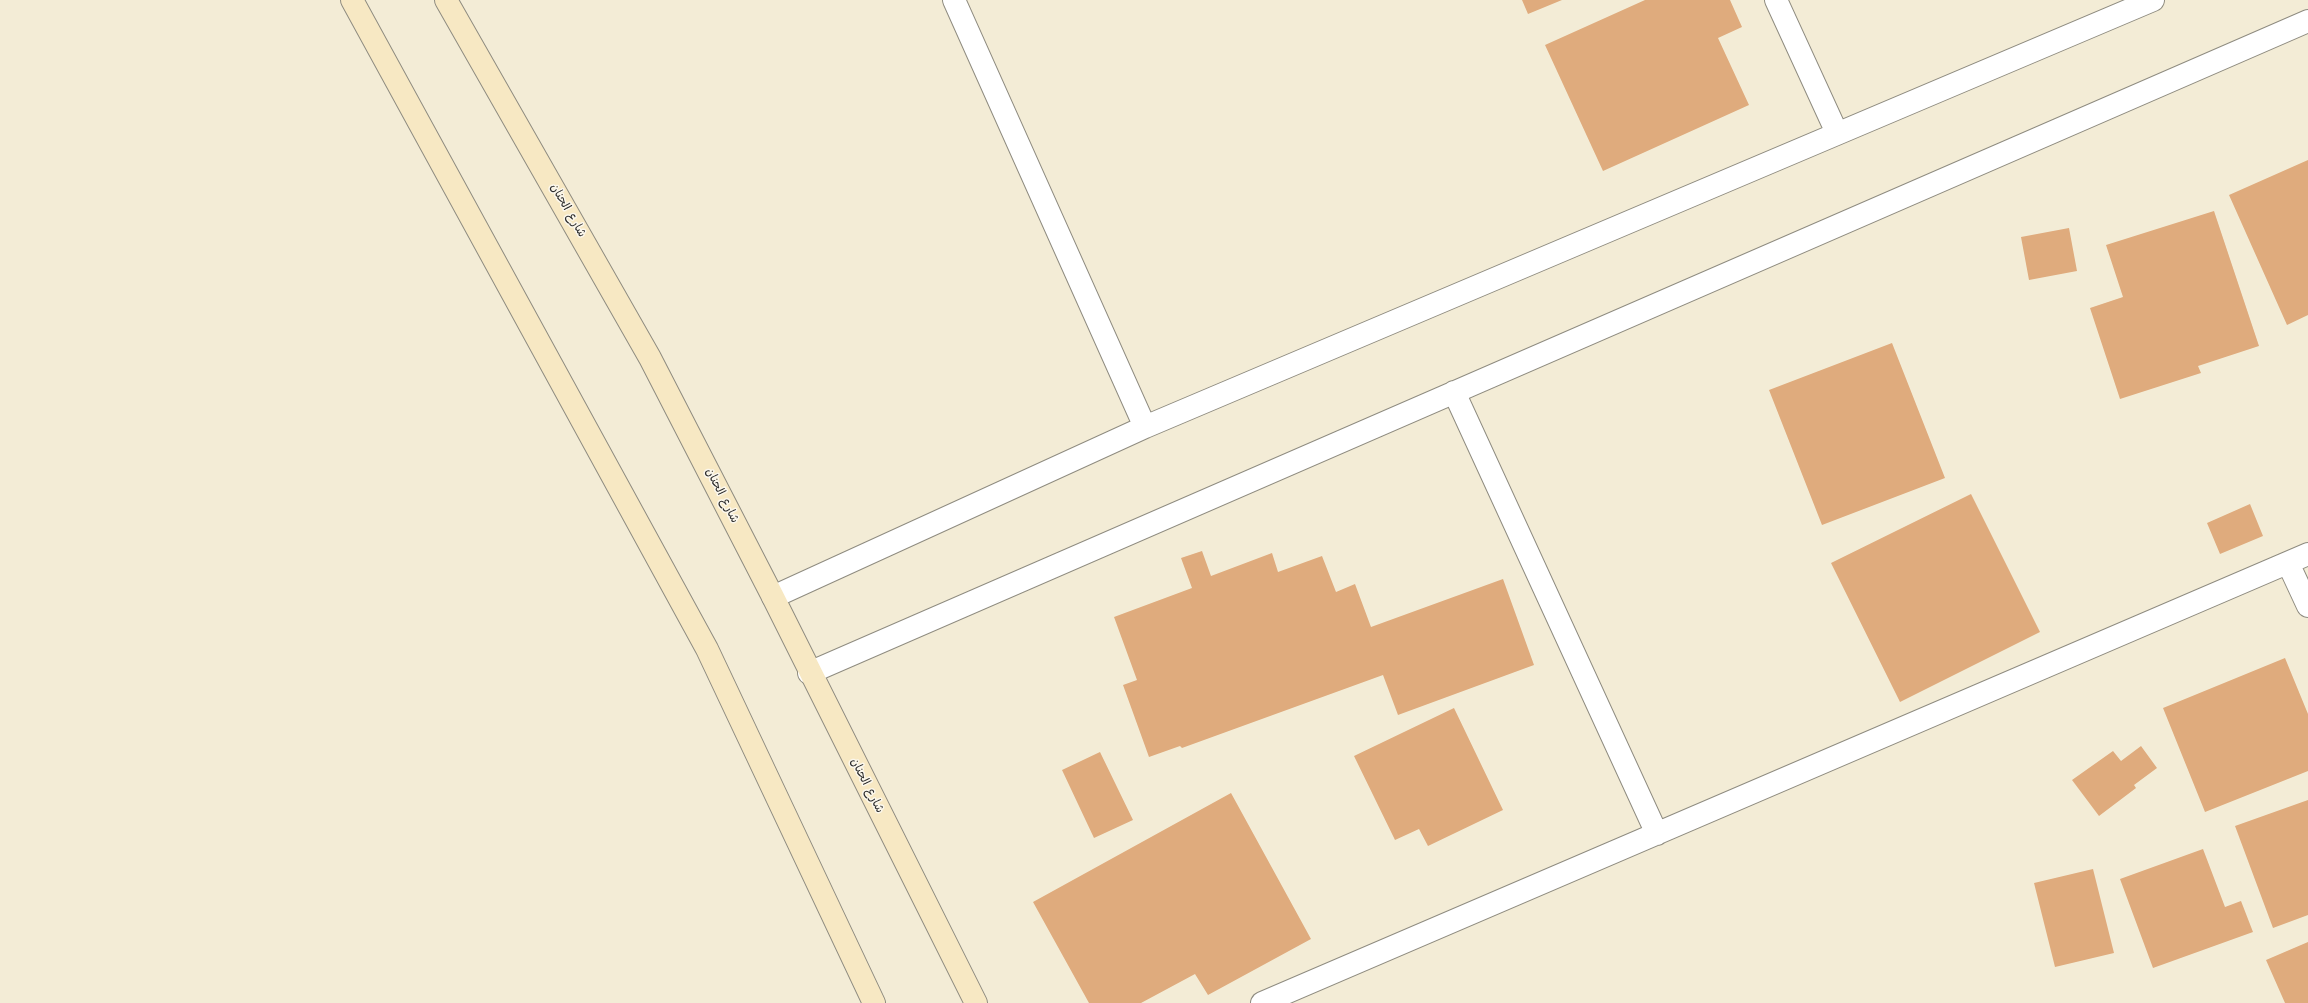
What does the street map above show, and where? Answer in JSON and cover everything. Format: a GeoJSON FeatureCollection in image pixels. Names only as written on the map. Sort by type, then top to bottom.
{"type":"FeatureCollection","features":[{"type":"Feature","properties":{"kind":"main road"},"geometry":{"type":"LineString","coordinates":[[352,0],[707,649],[874,1003]]}},
{"type":"Feature","properties":{"kind":"main road","name":"شارع الحنان"},"geometry":{"type":"LineString","coordinates":[[449,4],[650,358],[773,597],[809,673],[976,1003]]}},
{"type":"Feature","properties":{"kind":"street"},"geometry":{"type":"LineString","coordinates":[[954,0],[1145,426]]}},
{"type":"Feature","properties":{"kind":"street"},"geometry":{"type":"LineString","coordinates":[[1776,0],[1838,134]]}},
{"type":"Feature","properties":{"kind":"street"},"geometry":{"type":"LineString","coordinates":[[773,597],[1145,426],[2153,0]]}},
{"type":"Feature","properties":{"kind":"street"},"geometry":{"type":"LineString","coordinates":[[809,673],[2308,21]]}},
{"type":"Feature","properties":{"kind":"street"},"geometry":{"type":"LineString","coordinates":[[1454,392],[1657,834]]}},
{"type":"Feature","properties":{"kind":"street"},"geometry":{"type":"LineString","coordinates":[[1262,1003],[2308,554]]}},
{"type":"Feature","properties":{"kind":"street"},"geometry":{"type":"LineString","coordinates":[[2288,563],[2308,606]]}},
{"type":"Feature","properties":{"kind":"building"},"geometry":{"type":"Polygon","coordinates":[[[1522,0],[1562,0],[1528,14],[1522,0]]]}},
{"type":"Feature","properties":{"kind":"building"},"geometry":{"type":"Polygon","coordinates":[[[1645,0],[1730,0],[1742,27],[1718,38],[1749,105],[1603,171],[1545,45],[1645,0]]]}},
{"type":"Feature","properties":{"kind":"building"},"geometry":{"type":"Polygon","coordinates":[[[2308,160],[2308,315],[2287,325],[2229,195],[2308,160]]]}},
{"type":"Feature","properties":{"kind":"building"},"geometry":{"type":"Polygon","coordinates":[[[2214,211],[2259,346],[2198,366],[2201,373],[2120,399],[2090,308],[2123,297],[2106,245],[2214,211]]]}},
{"type":"Feature","properties":{"kind":"building"},"geometry":{"type":"Polygon","coordinates":[[[2069,228],[2077,271],[2029,280],[2021,237],[2069,228]]]}},
{"type":"Feature","properties":{"kind":"building"},"geometry":{"type":"Polygon","coordinates":[[[1892,343],[1945,478],[1822,525],[1769,390],[1892,343]]]}},
{"type":"Feature","properties":{"kind":"building"},"geometry":{"type":"Polygon","coordinates":[[[1971,494],[2040,632],[1900,702],[1831,563],[1971,494]]]}},
{"type":"Feature","properties":{"kind":"building"},"geometry":{"type":"Polygon","coordinates":[[[2250,504],[2263,536],[2220,554],[2207,523],[2250,504]]]}},
{"type":"Feature","properties":{"kind":"building"},"geometry":{"type":"Polygon","coordinates":[[[1202,551],[1211,576],[1272,553],[1278,572],[1322,556],[1336,592],[1355,584],[1371,627],[1503,579],[1534,665],[1398,715],[1383,675],[1182,748],[1180,746],[1149,757],[1123,685],[1137,680],[1114,617],[1192,588],[1181,558],[1202,551]]]}},
{"type":"Feature","properties":{"kind":"building"},"geometry":{"type":"Polygon","coordinates":[[[2285,658],[2308,714],[2308,771],[2205,812],[2163,708],[2285,658]]]}},
{"type":"Feature","properties":{"kind":"building"},"geometry":{"type":"Polygon","coordinates":[[[1454,708],[1503,810],[1428,846],[1419,829],[1395,840],[1354,756],[1454,708]]]}},
{"type":"Feature","properties":{"kind":"building"},"geometry":{"type":"Polygon","coordinates":[[[2141,746],[2157,768],[2134,785],[2136,788],[2099,816],[2072,780],[2113,751],[2121,761],[2141,746]]]}},
{"type":"Feature","properties":{"kind":"building"},"geometry":{"type":"Polygon","coordinates":[[[1100,752],[1133,820],[1094,838],[1062,770],[1100,752]]]}},
{"type":"Feature","properties":{"kind":"building"},"geometry":{"type":"Polygon","coordinates":[[[1231,793],[1311,939],[1208,995],[1195,974],[1141,1003],[1089,1003],[1033,902],[1231,793]]]}},
{"type":"Feature","properties":{"kind":"building"},"geometry":{"type":"Polygon","coordinates":[[[2308,800],[2308,915],[2273,928],[2235,826],[2308,800]]]}},
{"type":"Feature","properties":{"kind":"building"},"geometry":{"type":"Polygon","coordinates":[[[2203,849],[2225,907],[2241,901],[2253,932],[2153,968],[2120,879],[2203,849]]]}},
{"type":"Feature","properties":{"kind":"building"},"geometry":{"type":"Polygon","coordinates":[[[2093,869],[2114,953],[2055,967],[2034,883],[2093,869]]]}},
{"type":"Feature","properties":{"kind":"building"},"geometry":{"type":"Polygon","coordinates":[[[2308,942],[2308,1003],[2285,1003],[2266,960],[2308,942]]]}}]}
